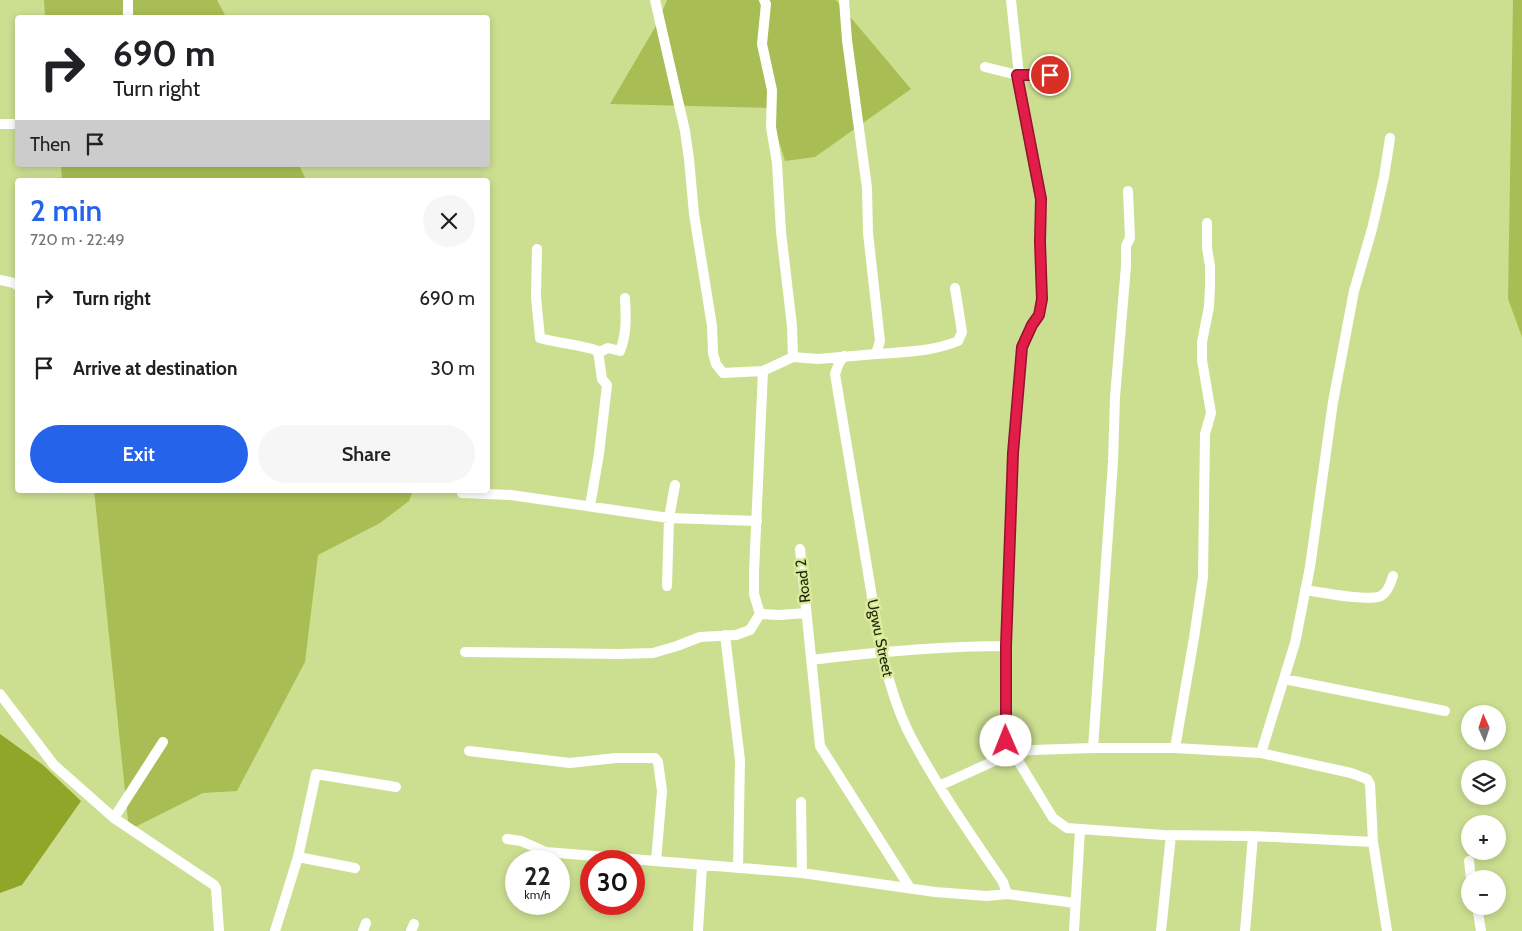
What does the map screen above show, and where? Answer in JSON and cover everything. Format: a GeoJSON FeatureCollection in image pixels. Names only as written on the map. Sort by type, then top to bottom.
{"type":"FeatureCollection","features":[{"type":"Feature","properties":{"kind":"street"},"geometry":{"type":"LineString","coordinates":[[128,0],[128,15]]}},
{"type":"Feature","properties":{"kind":"street"},"geometry":{"type":"LineString","coordinates":[[655,0],[688,150],[694,214],[712,326],[713,353],[716,364],[723,373],[763,371],[793,357],[818,359],[923,350],[958,341],[962,332],[955,288]]}},
{"type":"Feature","properties":{"kind":"street"},"geometry":{"type":"LineString","coordinates":[[844,0],[848,50],[867,188],[868,233],[880,341],[876,354]]}},
{"type":"Feature","properties":{"kind":"street"},"geometry":{"type":"LineString","coordinates":[[1012,0],[1018,75],[1041,199],[1042,299],[1039,315],[1022,347],[1013,453],[1006,646],[1006,741],[1053,818],[1066,828],[1171,835],[1254,836],[1373,842]]}},
{"type":"Feature","properties":{"kind":"street"},"geometry":{"type":"LineString","coordinates":[[768,1],[762,44],[772,90],[771,127],[777,163],[781,232],[791,318],[793,357]]}},
{"type":"Feature","properties":{"kind":"street"},"geometry":{"type":"LineString","coordinates":[[985,67],[1018,75],[1050,75]]}},
{"type":"Feature","properties":{"kind":"street"},"geometry":{"type":"LineString","coordinates":[[0,124],[15,124]]}},
{"type":"Feature","properties":{"kind":"street"},"geometry":{"type":"LineString","coordinates":[[1261,753],[1295,643],[1305,590],[1333,402],[1354,291],[1374,221],[1390,138]]}},
{"type":"Feature","properties":{"kind":"street"},"geometry":{"type":"LineString","coordinates":[[1093,748],[1113,462],[1115,397],[1126,246],[1130,238],[1128,191]]}},
{"type":"Feature","properties":{"kind":"street"},"geometry":{"type":"LineString","coordinates":[[1175,748],[1194,638],[1202,577],[1205,434],[1211,413],[1202,360],[1202,342],[1209,300],[1210,266],[1207,248],[1207,223]]}},
{"type":"Feature","properties":{"kind":"street"},"geometry":{"type":"LineString","coordinates":[[537,249],[536,297],[540,338],[560,344],[584,346],[602,352],[608,348],[620,350],[624,339],[625,298]]}},
{"type":"Feature","properties":{"kind":"street"},"geometry":{"type":"LineString","coordinates":[[0,280],[15,284]]}},
{"type":"Feature","properties":{"kind":"street"},"geometry":{"type":"LineString","coordinates":[[590,506],[600,454],[606,385],[602,379],[598,351]]}},
{"type":"Feature","properties":{"kind":"street","name":"Ugwu Street"},"geometry":{"type":"LineString","coordinates":[[844,356],[835,374],[880,651],[891,687],[910,736],[939,786],[1003,882],[1007,894]]}},
{"type":"Feature","properties":{"kind":"street"},"geometry":{"type":"LineString","coordinates":[[465,652],[653,653],[700,637],[736,635],[750,630],[760,614],[754,594],[763,371]]}},
{"type":"Feature","properties":{"kind":"street"},"geometry":{"type":"LineString","coordinates":[[667,586],[669,518],[675,485]]}},
{"type":"Feature","properties":{"kind":"street"},"geometry":{"type":"LineString","coordinates":[[462,493],[511,496],[669,518],[757,521]]}},
{"type":"Feature","properties":{"kind":"street","name":"Road 2"},"geometry":{"type":"LineString","coordinates":[[800,549],[820,746],[910,888]]}},
{"type":"Feature","properties":{"kind":"street"},"geometry":{"type":"LineString","coordinates":[[1305,590],[1367,598],[1381,596],[1388,589],[1393,576]]}},
{"type":"Feature","properties":{"kind":"street"},"geometry":{"type":"LineString","coordinates":[[760,614],[806,613]]}},
{"type":"Feature","properties":{"kind":"street"},"geometry":{"type":"LineString","coordinates":[[724,635],[740,760],[738,868]]}},
{"type":"Feature","properties":{"kind":"street"},"geometry":{"type":"LineString","coordinates":[[811,660],[880,651],[958,646],[1006,646]]}},
{"type":"Feature","properties":{"kind":"street"},"geometry":{"type":"LineString","coordinates":[[1284,679],[1445,710]]}},
{"type":"Feature","properties":{"kind":"street"},"geometry":{"type":"LineString","coordinates":[[0,694],[54,765],[114,818],[214,885],[219,931]]}},
{"type":"Feature","properties":{"kind":"street"},"geometry":{"type":"LineString","coordinates":[[114,818],[163,742]]}},
{"type":"Feature","properties":{"kind":"street"},"geometry":{"type":"LineString","coordinates":[[939,786],[1014,752],[1093,748],[1175,748],[1261,753],[1351,773],[1366,779],[1370,784],[1373,842],[1387,931]]}},
{"type":"Feature","properties":{"kind":"street"},"geometry":{"type":"LineString","coordinates":[[469,751],[570,763],[616,758],[655,758],[658,762],[662,791],[656,861]]}},
{"type":"Feature","properties":{"kind":"street"},"geometry":{"type":"LineString","coordinates":[[275,931],[298,857],[316,774],[396,787]]}},
{"type":"Feature","properties":{"kind":"street"},"geometry":{"type":"LineString","coordinates":[[801,802],[802,873]]}},
{"type":"Feature","properties":{"kind":"street"},"geometry":{"type":"LineString","coordinates":[[1074,931],[1080,830]]}},
{"type":"Feature","properties":{"kind":"street"},"geometry":{"type":"LineString","coordinates":[[1161,931],[1171,835]]}},
{"type":"Feature","properties":{"kind":"street"},"geometry":{"type":"LineString","coordinates":[[1245,931],[1254,836]]}},
{"type":"Feature","properties":{"kind":"street"},"geometry":{"type":"LineString","coordinates":[[507,839],[521,841],[546,852],[802,873],[910,888],[987,896],[1007,894],[1076,903]]}},
{"type":"Feature","properties":{"kind":"street"},"geometry":{"type":"LineString","coordinates":[[298,857],[355,868]]}},
{"type":"Feature","properties":{"kind":"street"},"geometry":{"type":"LineString","coordinates":[[1470,862],[1470,870]]}},
{"type":"Feature","properties":{"kind":"street"},"geometry":{"type":"LineString","coordinates":[[698,931],[702,866]]}},
{"type":"Feature","properties":{"kind":"street"},"geometry":{"type":"LineString","coordinates":[[1478,915],[1481,931]]}},
{"type":"Feature","properties":{"kind":"green space"},"geometry":{"type":"Polygon","coordinates":[[[44,0],[217,0],[225,15],[45,15],[44,0]]]}},
{"type":"Feature","properties":{"kind":"green space"},"geometry":{"type":"Polygon","coordinates":[[[667,0],[836,0],[911,89],[815,157],[785,161],[769,108],[610,104],[657,24],[667,0]]]}},
{"type":"Feature","properties":{"kind":"green space"},"geometry":{"type":"Polygon","coordinates":[[[1513,0],[1522,0],[1522,337],[1508,299],[1513,0]]]}},
{"type":"Feature","properties":{"kind":"green space"},"geometry":{"type":"Polygon","coordinates":[[[61,167],[300,167],[305,178],[62,178],[61,167]]]}},
{"type":"Feature","properties":{"kind":"green space"},"geometry":{"type":"Polygon","coordinates":[[[94,493],[412,493],[409,501],[380,523],[318,555],[305,662],[237,791],[203,793],[129,830],[94,493]]]}},
{"type":"Feature","properties":{"kind":"green space"},"geometry":{"type":"Polygon","coordinates":[[[0,734],[43,765],[81,801],[22,885],[0,893],[0,734]]]}},
{"type":"Feature","properties":{"kind":"route"},"geometry":{"type":"LineString","coordinates":[[1006,741],[1006,646],[1013,453],[1022,347],[1039,315],[1042,299],[1041,199],[1027,132],[1020,82],[1017,75],[1050,75]]}}]}
